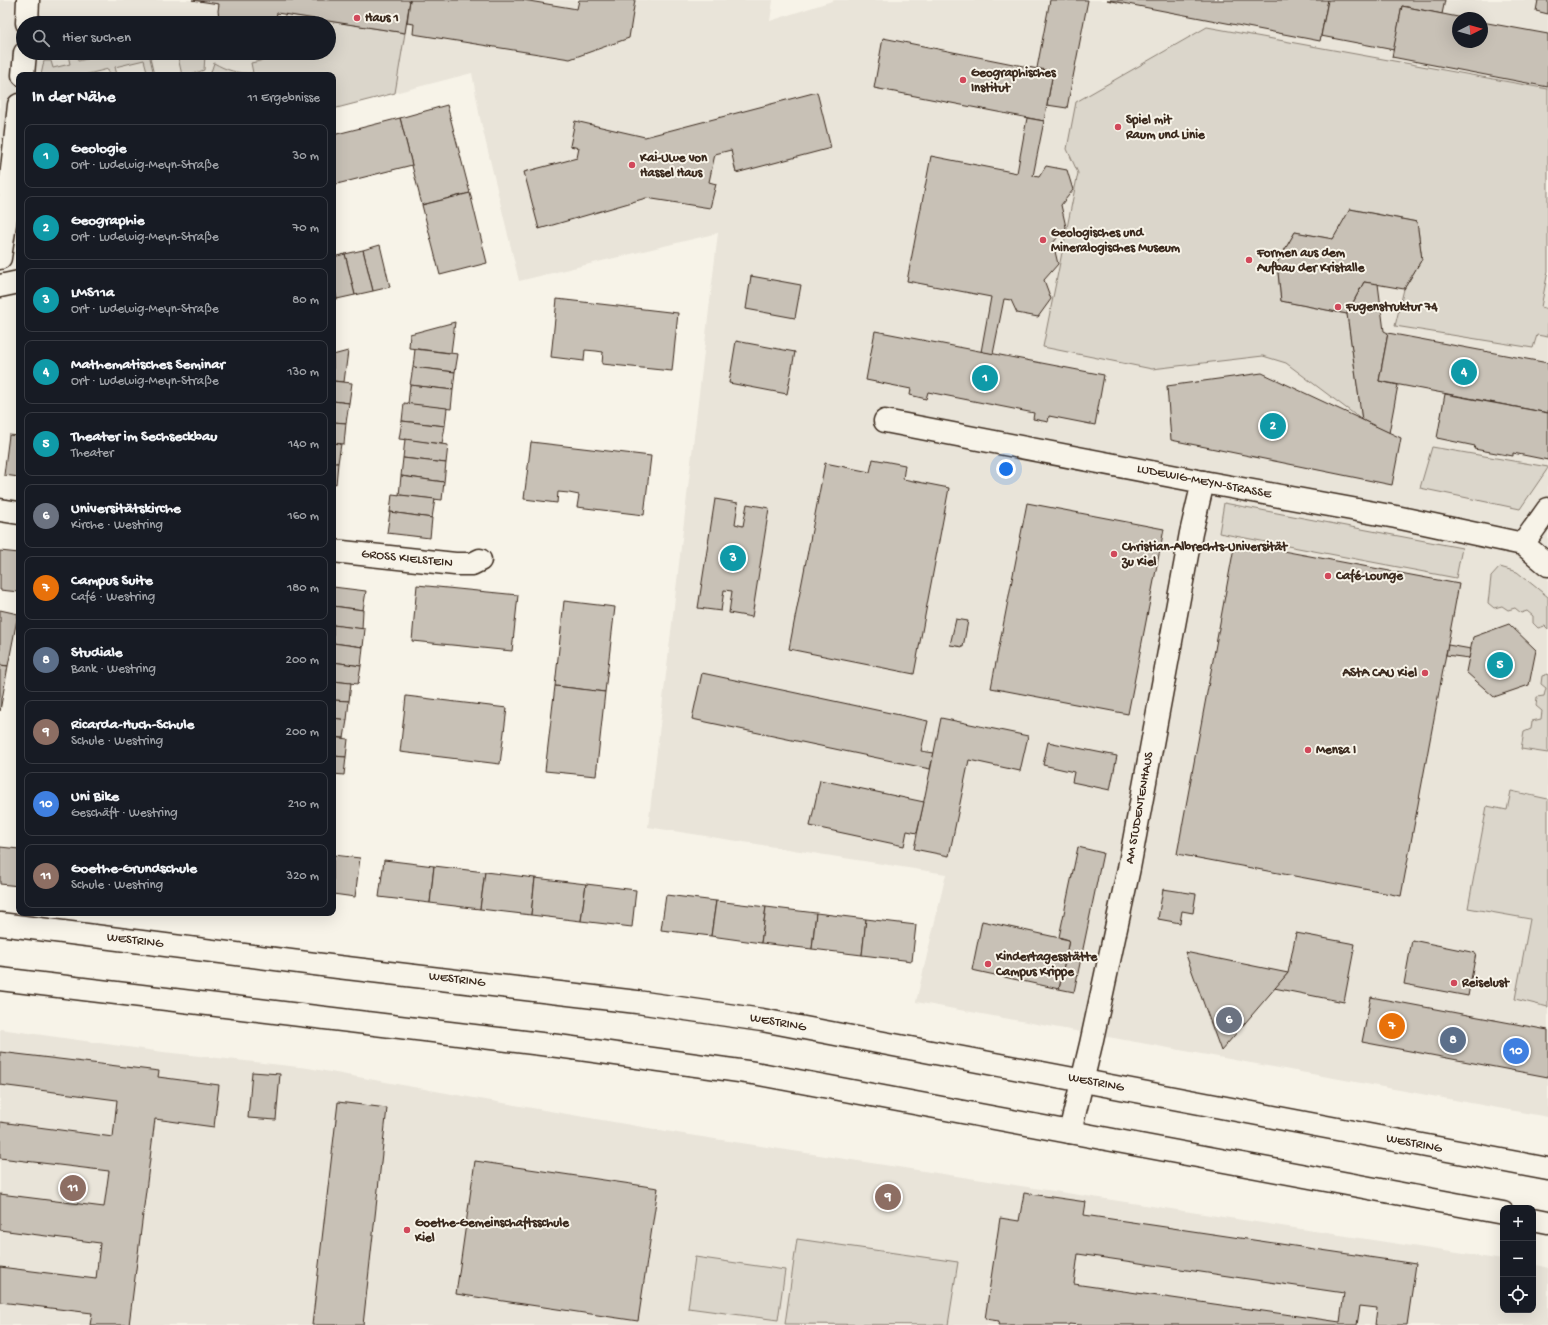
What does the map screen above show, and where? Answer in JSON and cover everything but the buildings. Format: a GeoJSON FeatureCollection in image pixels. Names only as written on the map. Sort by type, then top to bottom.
{"type":"FeatureCollection","features":[{"type":"Feature","properties":{"kind":"main road"},"geometry":{"type":"LineString","coordinates":[[27,16],[28,0]]}},
{"type":"Feature","properties":{"kind":"main road"},"geometry":{"type":"LineString","coordinates":[[23,72],[24,60]]}},
{"type":"Feature","properties":{"kind":"main road"},"geometry":{"type":"LineString","coordinates":[[0,258],[9,197],[16,133]]}},
{"type":"Feature","properties":{"kind":"main road"},"geometry":{"type":"LineString","coordinates":[[0,286],[16,283]]}},
{"type":"Feature","properties":{"kind":"main road","name":"LUDEWIG-MEYN-STRASSE"},"geometry":{"type":"LineString","coordinates":[[885,421],[1203,482],[1396,517],[1523,544]]}},
{"type":"Feature","properties":{"kind":"main road","name":"AM STUDENTENHAUS"},"geometry":{"type":"LineString","coordinates":[[1070,1132],[1129,868],[1191,533],[1203,482]]}},
{"type":"Feature","properties":{"kind":"main road"},"geometry":{"type":"LineString","coordinates":[[1548,509],[1523,544],[1548,565]]}},
{"type":"Feature","properties":{"kind":"main road"},"geometry":{"type":"LineString","coordinates":[[0,510],[16,513]]}},
{"type":"Feature","properties":{"kind":"main road","name":"GROSS KIELSTEIN"},"geometry":{"type":"LineString","coordinates":[[336,551],[455,564],[472,564],[480,560]]}},
{"type":"Feature","properties":{"kind":"main road","name":"WESTRING"},"geometry":{"type":"LineString","coordinates":[[0,924],[330,966],[637,1002],[762,1020],[1548,1169]]}},
{"type":"Feature","properties":{"kind":"main road"},"geometry":{"type":"LineString","coordinates":[[0,979],[550,1045],[754,1073],[1500,1212]]}},
{"type":"Feature","properties":{"kind":"main road"},"geometry":{"type":"LineString","coordinates":[[1536,1220],[1548,1222]]}},
{"type":"Feature","properties":{"kind":"shaded area","name":"Christian-Albrechts-Universität zu Kiel"},"geometry":{"type":"Polygon","coordinates":[[[0,0],[773,0],[770,21],[835,0],[1548,0],[1548,1117],[916,1002],[946,874],[648,827],[718,233],[519,281],[480,118],[472,73],[336,108],[336,72],[16,72],[16,168],[0,187],[0,0]]]}},
{"type":"Feature","properties":{"kind":"shaded area"},"geometry":{"type":"Polygon","coordinates":[[[285,14],[298,16],[285,16],[285,14]]]}},
{"type":"Feature","properties":{"kind":"shaded area"},"geometry":{"type":"Polygon","coordinates":[[[336,22],[405,33],[395,93],[336,108],[336,72],[253,72],[251,63],[260,61],[336,60],[336,22]]]}},
{"type":"Feature","properties":{"kind":"shaded area"},"geometry":{"type":"Polygon","coordinates":[[[1207,27],[1548,89],[1548,271],[1541,307],[1548,309],[1548,337],[1537,335],[1533,348],[1395,326],[1404,289],[1422,259],[1417,222],[1351,209],[1333,239],[1295,232],[1277,263],[1281,301],[1347,314],[1362,420],[1286,363],[1263,356],[1152,369],[1043,347],[1078,173],[1067,149],[1076,102],[1207,27]]]}},
{"type":"Feature","properties":{"kind":"shaded area"},"geometry":{"type":"Polygon","coordinates":[[[69,60],[144,60],[115,67],[116,72],[109,72],[108,69],[96,72],[42,72],[44,61],[51,61],[53,68],[70,64],[69,60]]]}},
{"type":"Feature","properties":{"kind":"shaded area"},"geometry":{"type":"Polygon","coordinates":[[[144,60],[150,60],[153,72],[147,72],[144,60]]]}},
{"type":"Feature","properties":{"kind":"shaded area"},"geometry":{"type":"Polygon","coordinates":[[[179,60],[205,60],[204,70],[198,72],[181,72],[179,60]]]}},
{"type":"Feature","properties":{"kind":"shaded area"},"geometry":{"type":"Polygon","coordinates":[[[214,63],[237,72],[211,72],[214,63]]]}},
{"type":"Feature","properties":{"kind":"shaded area"},"geometry":{"type":"Polygon","coordinates":[[[1432,447],[1548,468],[1520,509],[1420,488],[1432,447]]]}},
{"type":"Feature","properties":{"kind":"shaded area"},"geometry":{"type":"Polygon","coordinates":[[[1224,503],[1462,548],[1456,578],[1219,533],[1224,503]]]}},
{"type":"Feature","properties":{"kind":"shaded area"},"geometry":{"type":"Polygon","coordinates":[[[1500,567],[1517,572],[1548,597],[1548,629],[1545,626],[1538,628],[1533,623],[1533,616],[1527,611],[1521,613],[1515,608],[1508,610],[1502,606],[1494,608],[1488,603],[1491,577],[1500,567]]]}},
{"type":"Feature","properties":{"kind":"shaded area"},"geometry":{"type":"Polygon","coordinates":[[[1548,674],[1548,753],[1521,749],[1524,732],[1531,729],[1532,721],[1541,719],[1542,711],[1536,706],[1537,697],[1544,696],[1546,688],[1541,684],[1542,676],[1548,674]]]}},
{"type":"Feature","properties":{"kind":"shaded area"},"geometry":{"type":"Polygon","coordinates":[[[1511,791],[1548,799],[1548,1007],[1515,999],[1530,919],[1468,908],[1487,806],[1507,810],[1511,791]]]}},
{"type":"Feature","properties":{"kind":"shaded area"},"geometry":{"type":"Polygon","coordinates":[[[0,1029],[163,1052],[308,1068],[689,1135],[1500,1260],[1500,1313],[1536,1313],[1536,1265],[1548,1268],[1548,1325],[0,1325],[0,1029]]]}},
{"type":"Feature","properties":{"kind":"shaded area"},"geometry":{"type":"Polygon","coordinates":[[[797,1239],[958,1262],[948,1325],[785,1324],[797,1239]]]}},
{"type":"Feature","properties":{"kind":"shaded area"},"geometry":{"type":"Polygon","coordinates":[[[695,1257],[785,1270],[778,1320],[688,1308],[695,1257]]]}},
{"type":"Feature","properties":{"kind":"place","name":"Haus 1"},"geometry":{"type":"Point","coordinates":[357,18]}},
{"type":"Feature","properties":{"kind":"place","name":"Geographisches Institut"},"geometry":{"type":"Point","coordinates":[963,80]}},
{"type":"Feature","properties":{"kind":"place","name":"Spiel mit Raum und Linie"},"geometry":{"type":"Point","coordinates":[1118,127]}},
{"type":"Feature","properties":{"kind":"place","name":"Kai-Uwe von Hassel Haus"},"geometry":{"type":"Point","coordinates":[632,165]}},
{"type":"Feature","properties":{"kind":"place","name":"Geologisches und Mineralogisches Museum"},"geometry":{"type":"Point","coordinates":[1043,240]}},
{"type":"Feature","properties":{"kind":"place","name":"Formen aus dem Aufbau der Kristalle"},"geometry":{"type":"Point","coordinates":[1249,260]}},
{"type":"Feature","properties":{"kind":"place","name":"Fugenstruktur 74"},"geometry":{"type":"Point","coordinates":[1338,307]}},
{"type":"Feature","properties":{"kind":"place","name":"Mathematisches Seminar"},"geometry":{"type":"Point","coordinates":[1464,372]}},
{"type":"Feature","properties":{"kind":"place","name":"Geologie"},"geometry":{"type":"Point","coordinates":[985,378]}},
{"type":"Feature","properties":{"kind":"place","name":"Geographie"},"geometry":{"type":"Point","coordinates":[1273,426]}},
{"type":"Feature","properties":{"kind":"place","name":"Christian-Albrechts-Universität zu Kiel"},"geometry":{"type":"Point","coordinates":[1114,554]}},
{"type":"Feature","properties":{"kind":"place","name":"LMS11a"},"geometry":{"type":"Point","coordinates":[733,558]}},
{"type":"Feature","properties":{"kind":"place","name":"Café-Lounge"},"geometry":{"type":"Point","coordinates":[1328,576]}},
{"type":"Feature","properties":{"kind":"place","name":"Theater im Sechseckbau"},"geometry":{"type":"Point","coordinates":[1500,665]}},
{"type":"Feature","properties":{"kind":"place","name":"AStA CAU Kiel"},"geometry":{"type":"Point","coordinates":[1425,673]}},
{"type":"Feature","properties":{"kind":"place","name":"Mensa I"},"geometry":{"type":"Point","coordinates":[1308,750]}},
{"type":"Feature","properties":{"kind":"place","name":"Kindertagesstätte Campus Krippe"},"geometry":{"type":"Point","coordinates":[988,964]}},
{"type":"Feature","properties":{"kind":"place","name":"Reiselust"},"geometry":{"type":"Point","coordinates":[1454,983]}},
{"type":"Feature","properties":{"kind":"place","name":"Universitätskirche"},"geometry":{"type":"Point","coordinates":[1229,1020]}},
{"type":"Feature","properties":{"kind":"place","name":"Campus Suite"},"geometry":{"type":"Point","coordinates":[1392,1026]}},
{"type":"Feature","properties":{"kind":"place","name":"Studiale"},"geometry":{"type":"Point","coordinates":[1453,1040]}},
{"type":"Feature","properties":{"kind":"place","name":"Uni Bike"},"geometry":{"type":"Point","coordinates":[1516,1051]}},
{"type":"Feature","properties":{"kind":"place","name":"Goethe-Grundschule"},"geometry":{"type":"Point","coordinates":[73,1188]}},
{"type":"Feature","properties":{"kind":"place","name":"Ricarda-Huch-Schule"},"geometry":{"type":"Point","coordinates":[888,1197]}},
{"type":"Feature","properties":{"kind":"place","name":"Goethe-Gemeinschaftsschule Kiel"},"geometry":{"type":"Point","coordinates":[407,1230]}}]}
